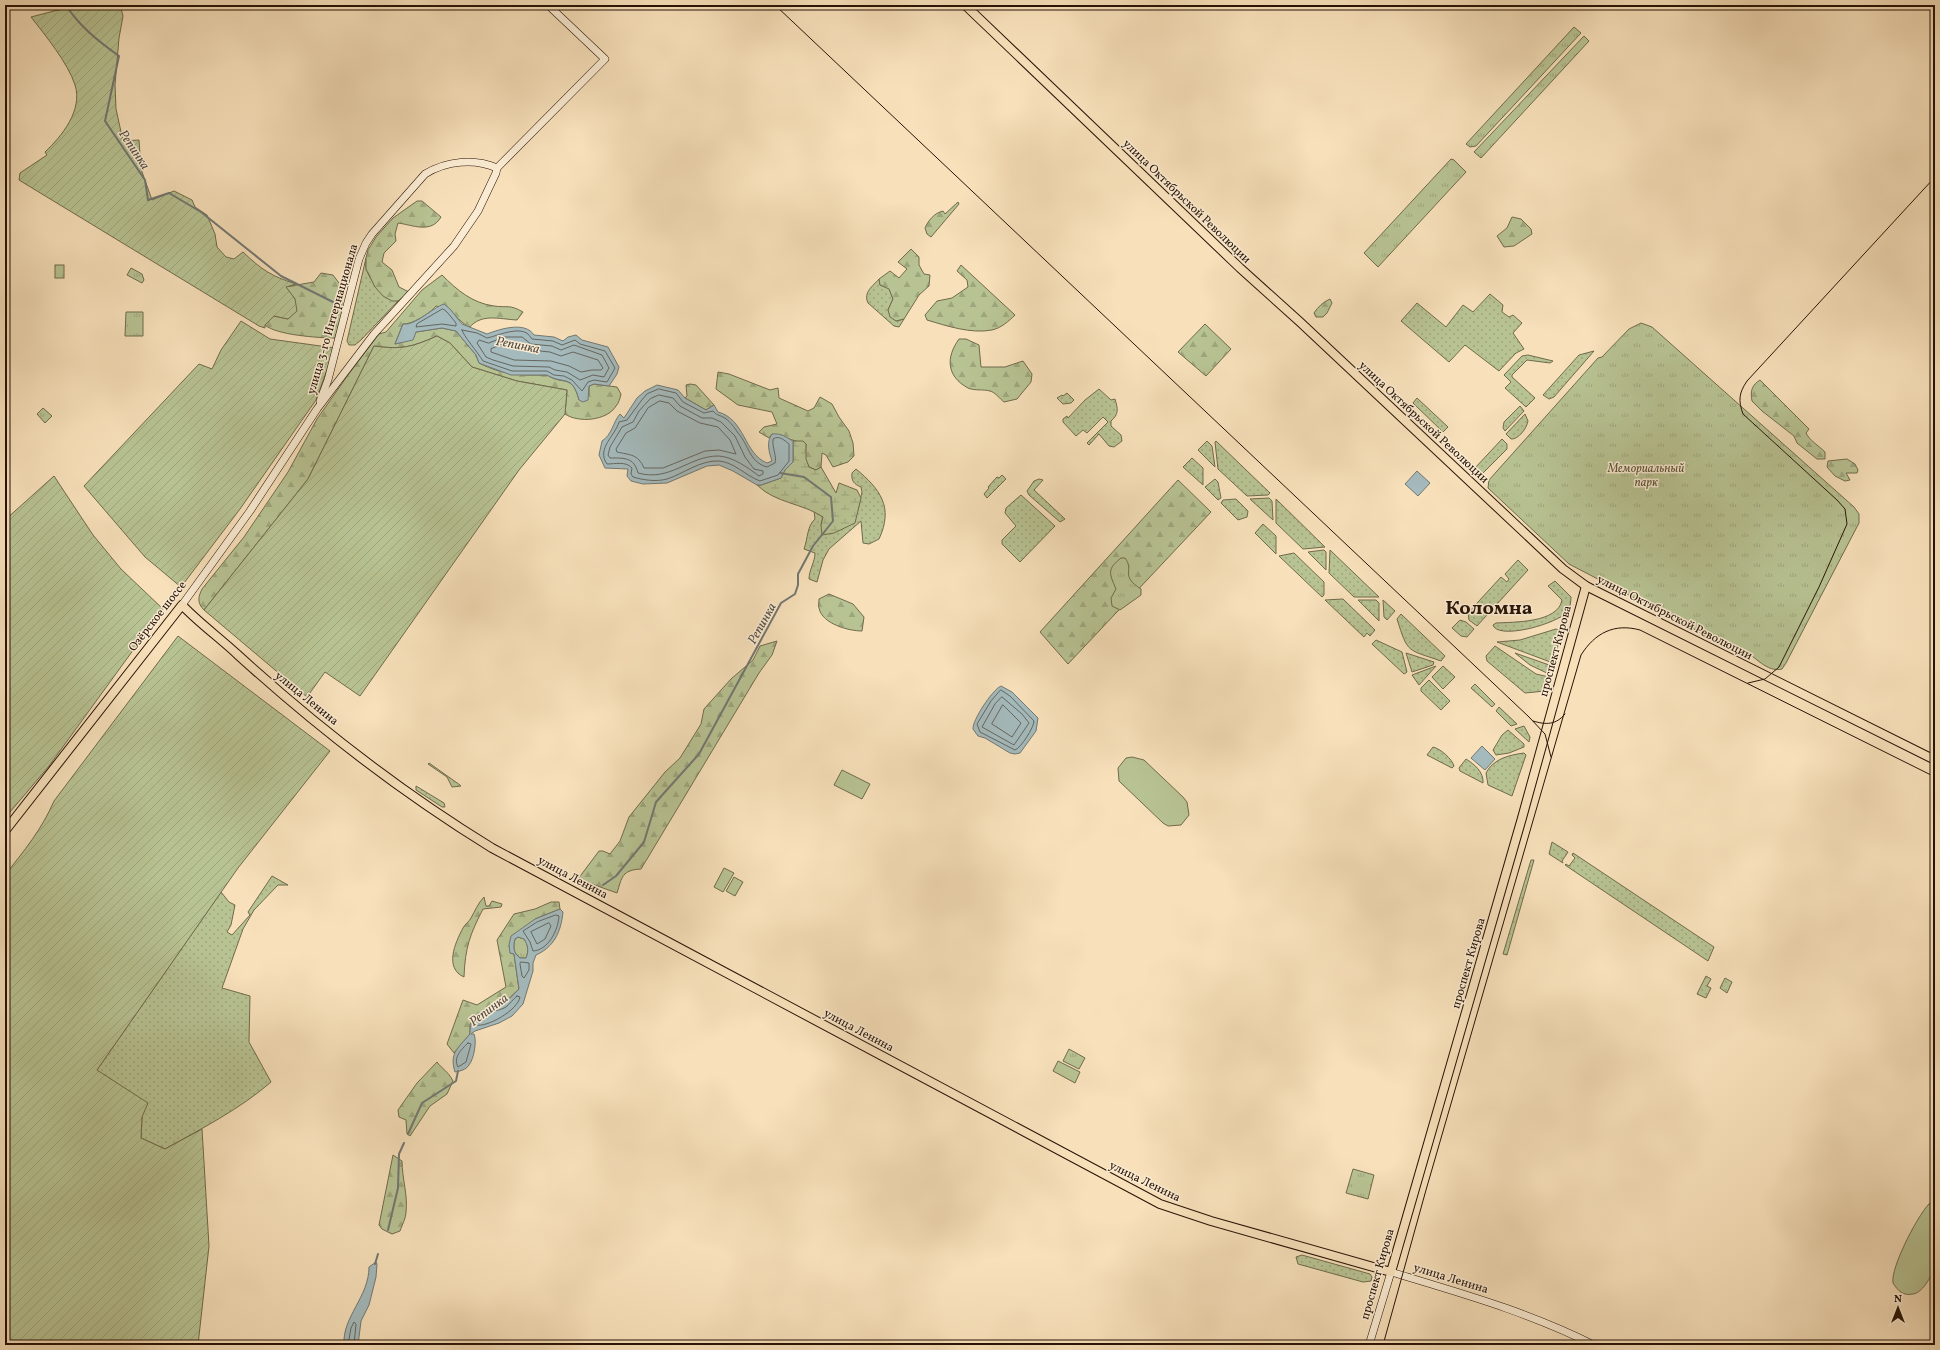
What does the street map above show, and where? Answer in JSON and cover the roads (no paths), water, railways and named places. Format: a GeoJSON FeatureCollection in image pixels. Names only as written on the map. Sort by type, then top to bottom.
{"type":"FeatureCollection","features":[{"type":"Feature","properties":{"kind":"main road","name":"улица 3-го Интернационала"},"geometry":{"type":"LineString","coordinates":[[317,409],[374,334],[454,246],[478,211],[497,168],[605,59],[548,5]]}},
{"type":"Feature","properties":{"kind":"main road","name":"улица Октябрьской Революции"},"geometry":{"type":"LineString","coordinates":[[965,5],[1240,268],[1294,316],[1550,557],[1586,586],[1935,760]]}},
{"type":"Feature","properties":{"kind":"main road","name":"улица 3-го Интернационала"},"geometry":{"type":"LineString","coordinates":[[317,409],[328,380],[359,259],[372,234],[425,174],[436,167],[451,164],[470,163],[488,164],[497,168]]}},
{"type":"Feature","properties":{"kind":"main road","name":"Озёрское шоссе"},"geometry":{"type":"LineString","coordinates":[[5,831],[182,605],[250,511],[317,409]]}},
{"type":"Feature","properties":{"kind":"main road","name":"проспект Кирова"},"geometry":{"type":"LineString","coordinates":[[1369,1345],[1522,818],[1586,586]]}},
{"type":"Feature","properties":{"kind":"main road","name":"улица Ленина"},"geometry":{"type":"LineString","coordinates":[[182,605],[282,694],[373,767],[453,824],[492,848],[1160,1204],[1211,1221],[1390,1272],[1512,1309],[1552,1324],[1594,1345]]}},
{"type":"Feature","properties":{"kind":"water"},"geometry":{"type":"Polygon","coordinates":[[[444,304],[462,324],[487,334],[505,328],[519,327],[525,328],[534,335],[554,337],[563,341],[568,337],[576,335],[582,340],[608,347],[619,367],[617,374],[609,386],[594,384],[589,386],[588,400],[583,402],[579,400],[573,386],[566,381],[547,375],[511,375],[479,363],[476,355],[456,331],[442,328],[416,332],[413,340],[395,344],[403,324],[408,324],[418,320],[444,304]]]}},
{"type":"Feature","properties":{"kind":"water"},"geometry":{"type":"Polygon","coordinates":[[[657,385],[678,390],[685,398],[706,410],[714,405],[718,412],[727,416],[734,422],[753,452],[759,459],[767,463],[772,461],[769,451],[769,440],[772,434],[781,435],[793,441],[793,462],[785,470],[781,478],[761,485],[757,485],[733,471],[719,465],[707,466],[667,483],[643,484],[631,481],[627,476],[628,469],[605,468],[599,455],[602,441],[610,432],[620,414],[624,418],[637,398],[645,391],[657,385]]]}},
{"type":"Feature","properties":{"kind":"water"},"geometry":{"type":"Polygon","coordinates":[[[1417,471],[1430,483],[1418,496],[1405,484],[1417,471]]]}},
{"type":"Feature","properties":{"kind":"water"},"geometry":{"type":"Polygon","coordinates":[[[1001,686],[1012,692],[1038,718],[1036,731],[1020,753],[1010,753],[985,738],[978,736],[973,729],[976,719],[983,706],[993,693],[1001,686]]]}},
{"type":"Feature","properties":{"kind":"water"},"geometry":{"type":"Polygon","coordinates":[[[1482,746],[1495,759],[1485,770],[1471,758],[1482,746]]]}},
{"type":"Feature","properties":{"kind":"water"},"geometry":{"type":"Polygon","coordinates":[[[560,909],[563,912],[556,938],[548,948],[536,955],[533,963],[533,971],[523,1004],[512,1016],[471,1034],[474,1034],[475,1041],[471,1062],[463,1070],[455,1072],[453,1065],[454,1055],[458,1047],[470,1034],[471,1025],[476,1015],[503,1004],[519,989],[514,954],[510,953],[509,945],[511,936],[535,919],[560,909]],[[518,937],[514,942],[515,952],[520,958],[526,958],[528,953],[524,939],[518,937]]]}},
{"type":"Feature","properties":{"kind":"water"},"geometry":{"type":"Polygon","coordinates":[[[376,1262],[376,1277],[369,1305],[361,1321],[358,1345],[344,1345],[344,1335],[347,1325],[365,1288],[369,1267],[376,1262]]]}},
{"type":"Feature","properties":{"kind":"waterway","name":"Репинка"},"geometry":{"type":"LineString","coordinates":[[66,5],[71,13],[90,33],[119,56],[105,121],[145,180],[148,200],[169,193],[201,212],[281,276],[337,304]]}},
{"type":"Feature","properties":{"kind":"waterway","name":"Репинка"},"geometry":{"type":"LineString","coordinates":[[603,885],[616,876],[644,842],[656,802],[699,754],[781,603],[795,594],[798,585],[798,574],[813,546],[833,521],[831,497],[804,477],[780,473]]}},
{"type":"Feature","properties":{"kind":"waterway","name":"Репинка"},"geometry":{"type":"LineString","coordinates":[[408,1134],[422,1103],[456,1081],[458,1071]]}},
{"type":"Feature","properties":{"kind":"waterway","name":"Репинка"},"geometry":{"type":"LineString","coordinates":[[388,1230],[398,1188],[399,1154],[404,1143]]}},
{"type":"Feature","properties":{"kind":"waterway","name":"Репинка"},"geometry":{"type":"LineString","coordinates":[[375,1264],[378,1254]]}},
{"type":"Feature","properties":{"kind":"tram line"},"geometry":{"type":"LineString","coordinates":[[775,5],[1529,717],[1545,734],[1551,757]]}},
{"type":"Feature","properties":{"kind":"tram line"},"geometry":{"type":"LineString","coordinates":[[1748,683],[1765,679],[1779,667],[1819,587],[1847,524],[1845,509],[1837,500],[1743,414],[1740,405],[1742,389],[1747,381],[1935,177]]}},
{"type":"Feature","properties":{"kind":"tram line"},"geometry":{"type":"LineString","coordinates":[[1383,1345],[1426,1190],[1581,655],[1586,647],[1599,636],[1614,629],[1631,628],[1640,630],[1935,777]]}},
{"type":"Feature","properties":{"kind":"tram line"},"geometry":{"type":"LineString","coordinates":[[1533,721],[1550,723],[1562,718],[1565,714]]}},
{"type":"Feature","properties":{"kind":"district","name":"Коломна"},"geometry":{"type":"Point","coordinates":[1489,607]}},
{"type":"Feature","properties":{"kind":"park label","name":"Мемориальный парк"},"geometry":{"type":"Point","coordinates":[1646,475]}}]}
